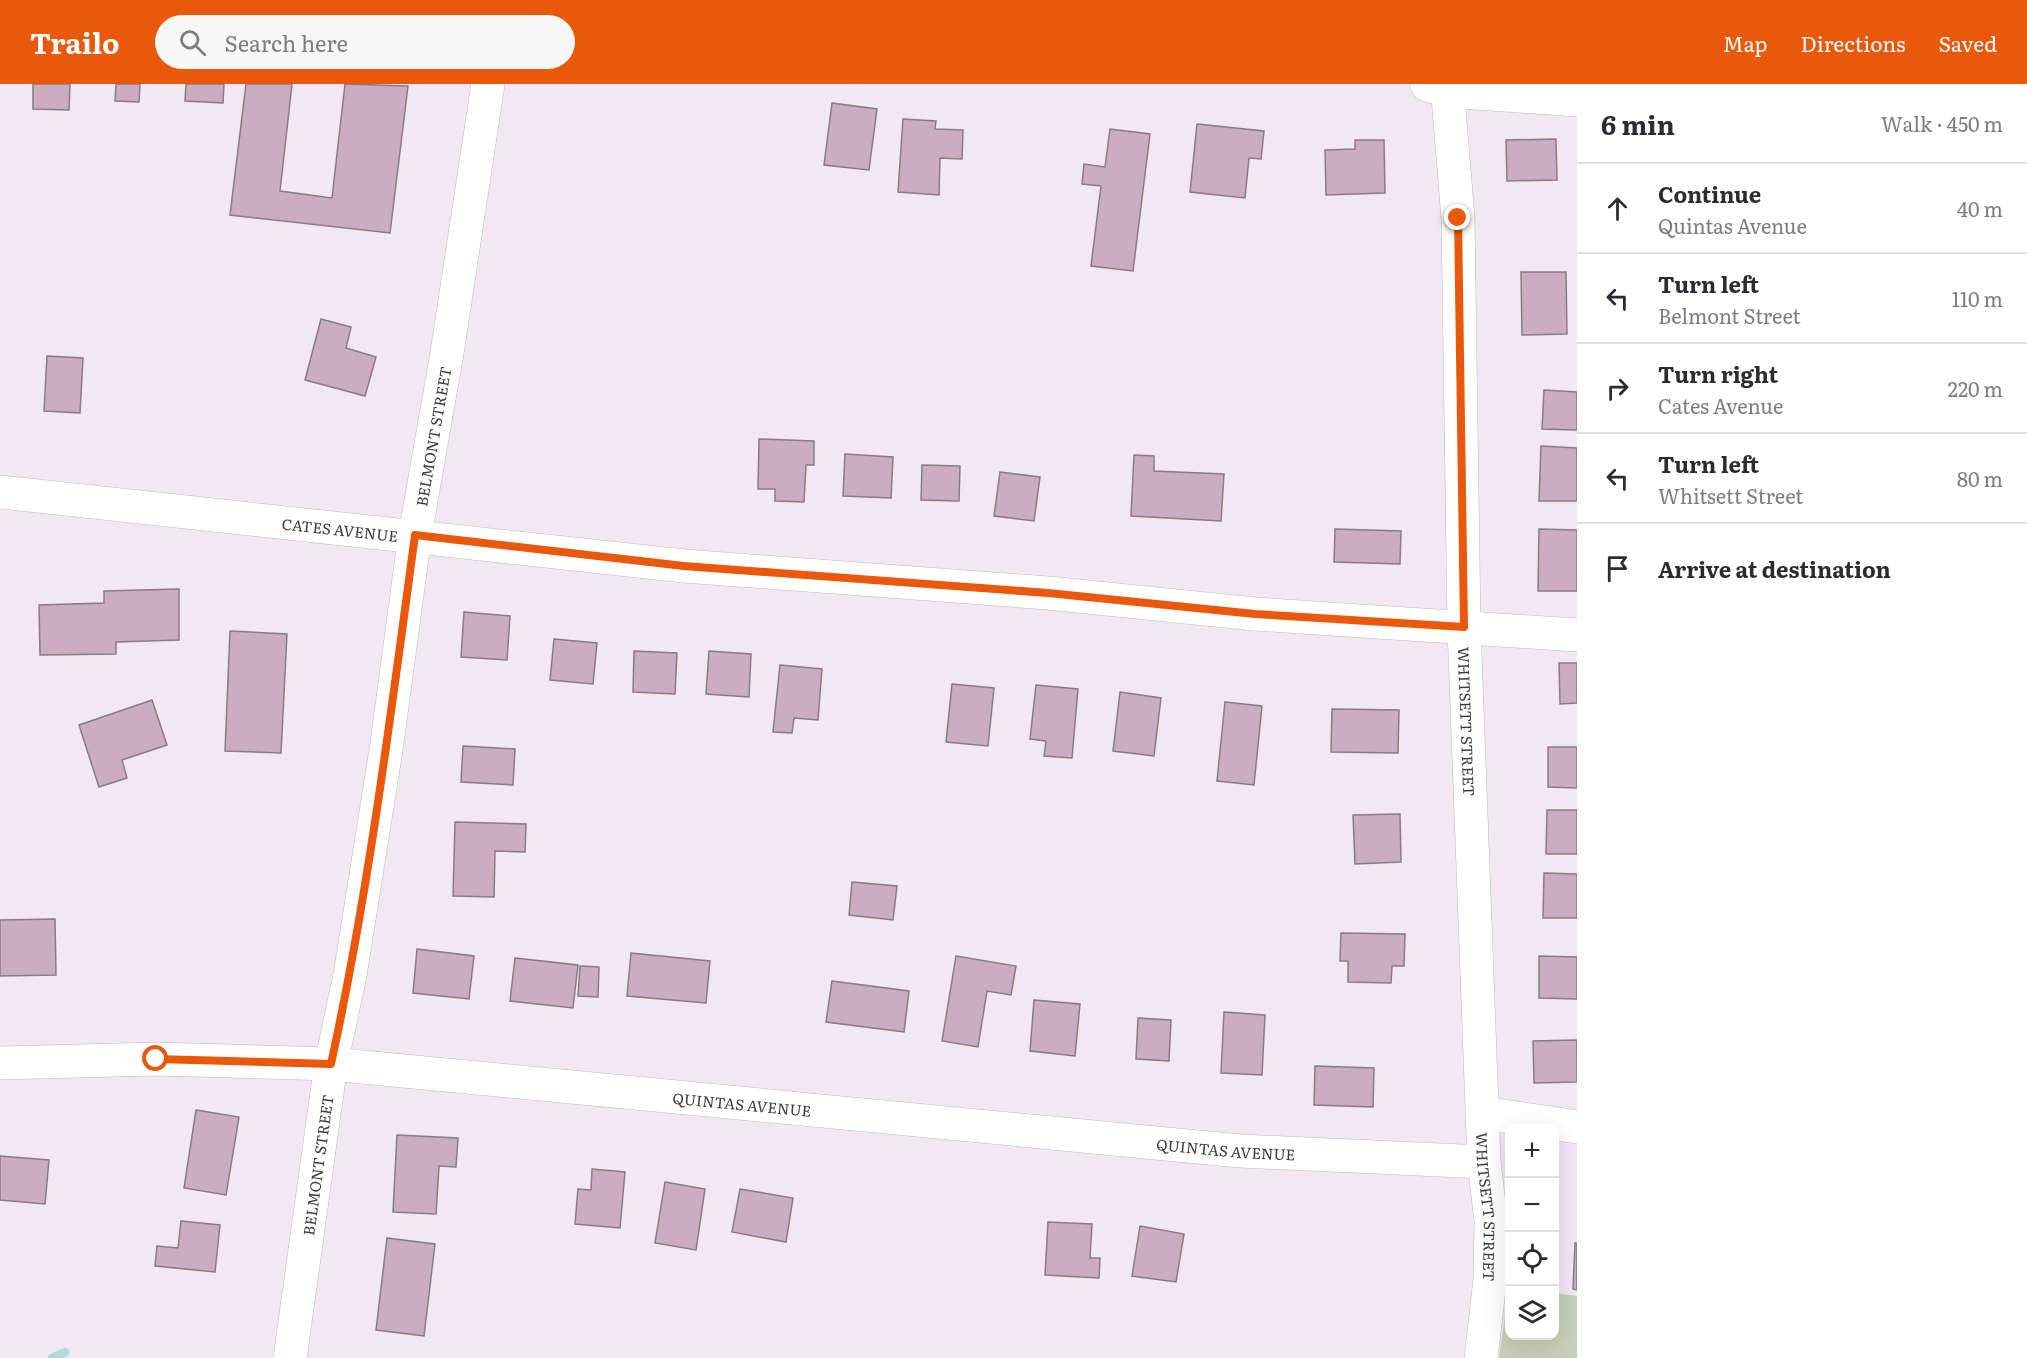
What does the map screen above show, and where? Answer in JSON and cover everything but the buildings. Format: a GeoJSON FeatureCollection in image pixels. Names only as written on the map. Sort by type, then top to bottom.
{"type":"FeatureCollection","features":[{"type":"Feature","properties":{"kind":"street","name":"BELMONT STREET"},"geometry":{"type":"LineString","coordinates":[[290,1358],[331,1064],[354,953],[386,750],[415,535],[447,353],[488,84]]}},
{"type":"Feature","properties":{"kind":"street"},"geometry":{"type":"LineString","coordinates":[[1440,86],[1577,99]]}},
{"type":"Feature","properties":{"kind":"street","name":"WHITSETT STREET"},"geometry":{"type":"LineString","coordinates":[[1440,86],[1458,218],[1464,627],[1484,1162],[1491,1221],[1490,1280],[1481,1358]]}},
{"type":"Feature","properties":{"kind":"street","name":"CATES AVENUE"},"geometry":{"type":"LineString","coordinates":[[0,492],[415,535],[684,566],[1048,593],[1255,614],[1577,635]]}},
{"type":"Feature","properties":{"kind":"street","name":"QUINTAS AVENUE"},"geometry":{"type":"LineString","coordinates":[[0,1063],[156,1059],[331,1064],[1240,1151],[1484,1162]]}},
{"type":"Feature","properties":{"kind":"street"},"geometry":{"type":"LineString","coordinates":[[1482,1113],[1577,1126]]}},
{"type":"Feature","properties":{"kind":"green space"},"geometry":{"type":"Polygon","coordinates":[[[1559,1294],[1577,1296],[1577,1358],[1499,1358],[1505,1315],[1505,1340],[1559,1340],[1559,1294]]]}},
{"type":"Feature","properties":{"kind":"waterway"},"geometry":{"type":"LineString","coordinates":[[52,1358],[65,1352]]}},
{"type":"Feature","properties":{"kind":"route"},"geometry":{"type":"LineString","coordinates":[[156,1059],[331,1064],[350,975],[386,750],[415,535],[684,566],[1048,593],[1255,614],[1464,627],[1458,218]]}}]}
